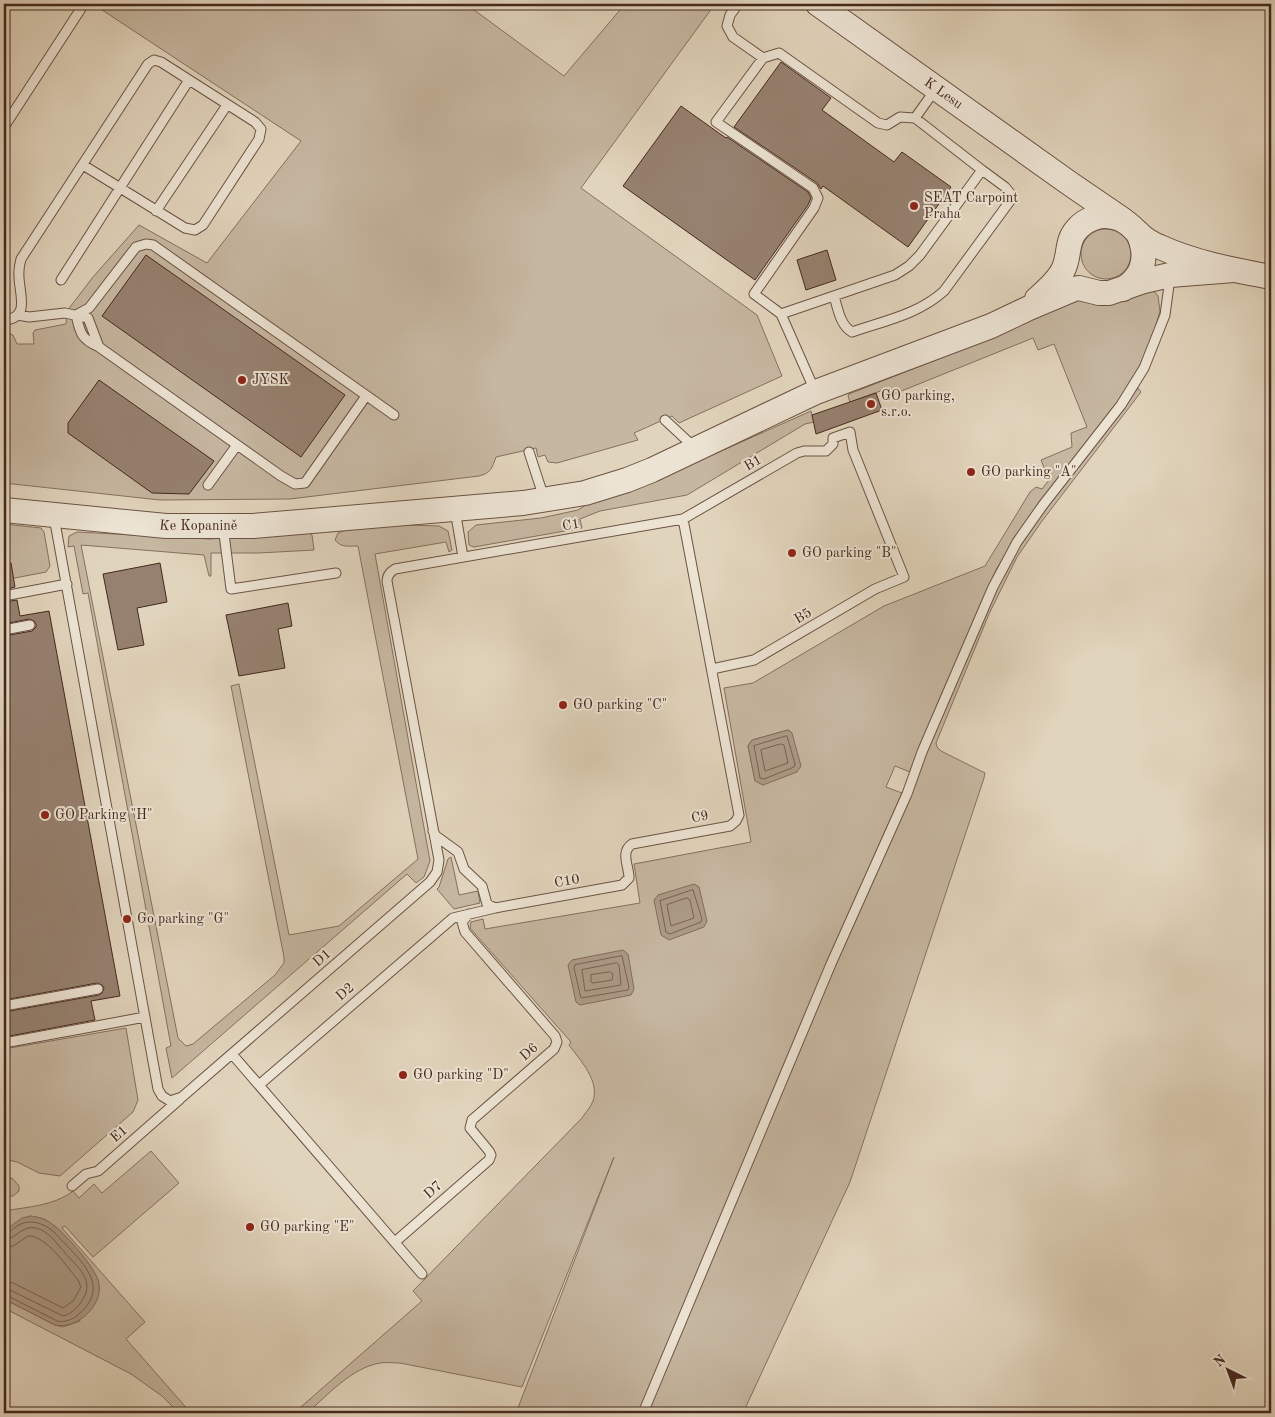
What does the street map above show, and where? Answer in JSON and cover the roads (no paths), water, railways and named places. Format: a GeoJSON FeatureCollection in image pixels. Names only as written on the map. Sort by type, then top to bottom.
{"type":"FeatureCollection","features":[{"type":"Feature","properties":{"kind":"street","name":"K Lesu"},"geometry":{"type":"LineString","coordinates":[[818,4],[1148,241],[1174,253],[1234,270]]}},
{"type":"Feature","properties":{"kind":"street"},"geometry":{"type":"LineString","coordinates":[[1028,308],[1058,277],[1067,258],[1068,248],[1078,221],[1076,196],[1069,183]]}},
{"type":"Feature","properties":{"kind":"street"},"geometry":{"type":"LineString","coordinates":[[1076,230],[1084,223],[1103,216],[1130,227],[1143,244],[1145,255],[1138,277],[1120,291]]}},
{"type":"Feature","properties":{"kind":"street"},"geometry":{"type":"LineString","coordinates":[[1067,258],[1069,268],[1074,277],[1088,290],[1109,294],[1144,281],[1170,275],[1234,270],[1271,277]]}},
{"type":"Feature","properties":{"kind":"street","name":"Ke Kopanině"},"geometry":{"type":"LineString","coordinates":[[4,510],[166,526],[253,526],[545,501],[607,487],[652,470],[816,392],[991,326],[1074,289],[1088,290]]}},
{"type":"Feature","properties":{"kind":"lane"},"geometry":{"type":"LineString","coordinates":[[738,4],[730,15],[727,26],[733,37],[762,58]]}},
{"type":"Feature","properties":{"kind":"lane"},"geometry":{"type":"LineString","coordinates":[[4,127],[82,7]]}},
{"type":"Feature","properties":{"kind":"lane"},"geometry":{"type":"LineString","coordinates":[[816,392],[781,314],[754,294],[814,208],[818,198],[813,188],[716,122],[762,58],[778,54],[878,123],[887,125],[900,117],[915,118],[1005,187],[1010,193],[1010,201],[944,291],[933,302],[918,310],[852,332],[842,322],[834,296]]}},
{"type":"Feature","properties":{"kind":"lane"},"geometry":{"type":"LineString","coordinates":[[18,315],[22,306],[18,272],[21,259],[148,64],[154,60],[161,62],[255,122],[261,130],[259,139],[203,225],[195,230],[185,228],[83,165]]}},
{"type":"Feature","properties":{"kind":"lane"},"geometry":{"type":"LineString","coordinates":[[61,280],[189,80]]}},
{"type":"Feature","properties":{"kind":"lane"},"geometry":{"type":"LineString","coordinates":[[915,118],[936,88]]}},
{"type":"Feature","properties":{"kind":"lane"},"geometry":{"type":"LineString","coordinates":[[156,211],[227,105]]}},
{"type":"Feature","properties":{"kind":"lane"},"geometry":{"type":"LineString","coordinates":[[781,314],[895,275],[909,266],[920,256],[982,170]]}},
{"type":"Feature","properties":{"kind":"lane"},"geometry":{"type":"LineString","coordinates":[[4,320],[18,315],[29,317],[65,313],[76,316],[89,308],[136,247],[146,244],[152,245],[394,415]]}},
{"type":"Feature","properties":{"kind":"lane"},"geometry":{"type":"LineString","coordinates":[[643,1413],[831,964],[907,794],[922,752],[993,587],[1017,542],[1120,405],[1144,368],[1162,327],[1168,301],[1170,275]]}},
{"type":"Feature","properties":{"kind":"lane"},"geometry":{"type":"LineString","coordinates":[[76,316],[79,328],[86,341],[99,346],[236,445],[295,484],[306,483],[366,396]]}},
{"type":"Feature","properties":{"kind":"lane"},"geometry":{"type":"LineString","coordinates":[[665,420],[696,449]]}},
{"type":"Feature","properties":{"kind":"lane","name":"B1"},"geometry":{"type":"LineString","coordinates":[[683,519],[797,453],[804,451],[826,451],[833,444],[833,438],[850,432],[853,450],[904,577]]}},
{"type":"Feature","properties":{"kind":"lane"},"geometry":{"type":"LineString","coordinates":[[208,485],[236,445]]}},
{"type":"Feature","properties":{"kind":"lane"},"geometry":{"type":"LineString","coordinates":[[529,452],[545,501]]}},
{"type":"Feature","properties":{"kind":"lane"},"geometry":{"type":"LineString","coordinates":[[455,510],[463,557]]}},
{"type":"Feature","properties":{"kind":"lane"},"geometry":{"type":"LineString","coordinates":[[4,1043],[145,1018],[54,514]]}},
{"type":"Feature","properties":{"kind":"lane"},"geometry":{"type":"LineString","coordinates":[[683,519],[712,669]]}},
{"type":"Feature","properties":{"kind":"lane","name":"C1"},"geometry":{"type":"LineString","coordinates":[[432,831],[387,578],[389,574],[395,569],[683,519]]}},
{"type":"Feature","properties":{"kind":"lane"},"geometry":{"type":"LineString","coordinates":[[222,526],[231,589],[336,573]]}},
{"type":"Feature","properties":{"kind":"lane","name":"B5"},"geometry":{"type":"LineString","coordinates":[[712,669],[754,660],[875,589],[904,577]]}},
{"type":"Feature","properties":{"kind":"lane"},"geometry":{"type":"LineString","coordinates":[[4,596],[66,584]]}},
{"type":"Feature","properties":{"kind":"lane"},"geometry":{"type":"LineString","coordinates":[[4,630],[30,624]]}},
{"type":"Feature","properties":{"kind":"lane","name":"C9"},"geometry":{"type":"LineString","coordinates":[[632,844],[733,824],[736,821],[738,814],[712,669]]}},
{"type":"Feature","properties":{"kind":"lane"},"geometry":{"type":"LineString","coordinates":[[432,831],[458,852],[464,868],[482,886],[487,904],[495,908]]}},
{"type":"Feature","properties":{"kind":"lane","name":"D1"},"geometry":{"type":"LineString","coordinates":[[232,1054],[430,882],[437,872],[438,866],[432,831]]}},
{"type":"Feature","properties":{"kind":"lane","name":"C10"},"geometry":{"type":"LineString","coordinates":[[449,920],[457,916],[495,908],[622,885],[629,878],[625,852],[632,844]]}},
{"type":"Feature","properties":{"kind":"lane","name":"D6"},"geometry":{"type":"LineString","coordinates":[[470,914],[465,916],[462,922],[465,932],[555,1036],[557,1042],[554,1049],[472,1120],[470,1128],[489,1151],[491,1155],[489,1160]]}},
{"type":"Feature","properties":{"kind":"lane","name":"D2"},"geometry":{"type":"LineString","coordinates":[[259,1085],[449,920]]}},
{"type":"Feature","properties":{"kind":"lane"},"geometry":{"type":"LineString","coordinates":[[4,1006],[98,988]]}},
{"type":"Feature","properties":{"kind":"lane","name":"E1"},"geometry":{"type":"LineString","coordinates":[[145,1018],[160,1093],[167,1100],[173,1101],[182,1097]]}},
{"type":"Feature","properties":{"kind":"lane"},"geometry":{"type":"LineString","coordinates":[[232,1054],[422,1274]]}},
{"type":"Feature","properties":{"kind":"lane","name":"E1"},"geometry":{"type":"LineString","coordinates":[[72,1186],[86,1174],[98,1171],[232,1054]]}},
{"type":"Feature","properties":{"kind":"lane","name":"D7"},"geometry":{"type":"LineString","coordinates":[[395,1242],[489,1160]]}},
{"type":"Feature","properties":{"kind":"water"},"geometry":{"type":"Polygon","coordinates":[[[788,730],[792,733],[801,766],[797,772],[763,785],[755,781],[748,746],[752,740],[788,730]]]}},
{"type":"Feature","properties":{"kind":"water"},"geometry":{"type":"Polygon","coordinates":[[[694,884],[699,887],[707,921],[704,927],[669,940],[661,935],[654,900],[658,895],[694,884]]]}},
{"type":"Feature","properties":{"kind":"water"},"geometry":{"type":"Polygon","coordinates":[[[623,950],[628,954],[634,989],[631,995],[580,1005],[576,1002],[568,965],[572,960],[623,950]]]}},
{"type":"Feature","properties":{"kind":"water"},"geometry":{"type":"Polygon","coordinates":[[[31,1216],[50,1222],[57,1228],[80,1252],[97,1278],[99,1292],[97,1300],[86,1315],[71,1324],[55,1325],[4,1299],[4,1231],[22,1218],[31,1216]]]}},
{"type":"Feature","properties":{"kind":"place","name":"SEAT Carpoint Praha"},"geometry":{"type":"Point","coordinates":[914,206]}},
{"type":"Feature","properties":{"kind":"place","name":"JYSK"},"geometry":{"type":"Point","coordinates":[242,380]}},
{"type":"Feature","properties":{"kind":"place","name":"GO parking, s.r.o."},"geometry":{"type":"Point","coordinates":[871,404]}},
{"type":"Feature","properties":{"kind":"place","name":"GO parking \"A\""},"geometry":{"type":"Point","coordinates":[971,472]}},
{"type":"Feature","properties":{"kind":"place","name":"GO parking \"B\""},"geometry":{"type":"Point","coordinates":[792,553]}},
{"type":"Feature","properties":{"kind":"place","name":"GO parking \"C\""},"geometry":{"type":"Point","coordinates":[563,705]}},
{"type":"Feature","properties":{"kind":"place","name":"GO Parking \"H\""},"geometry":{"type":"Point","coordinates":[45,815]}},
{"type":"Feature","properties":{"kind":"place","name":"Go parking \"G\""},"geometry":{"type":"Point","coordinates":[127,919]}},
{"type":"Feature","properties":{"kind":"place","name":"GO parking \"D\""},"geometry":{"type":"Point","coordinates":[403,1075]}},
{"type":"Feature","properties":{"kind":"place","name":"GO parking \"E\""},"geometry":{"type":"Point","coordinates":[250,1227]}}]}
